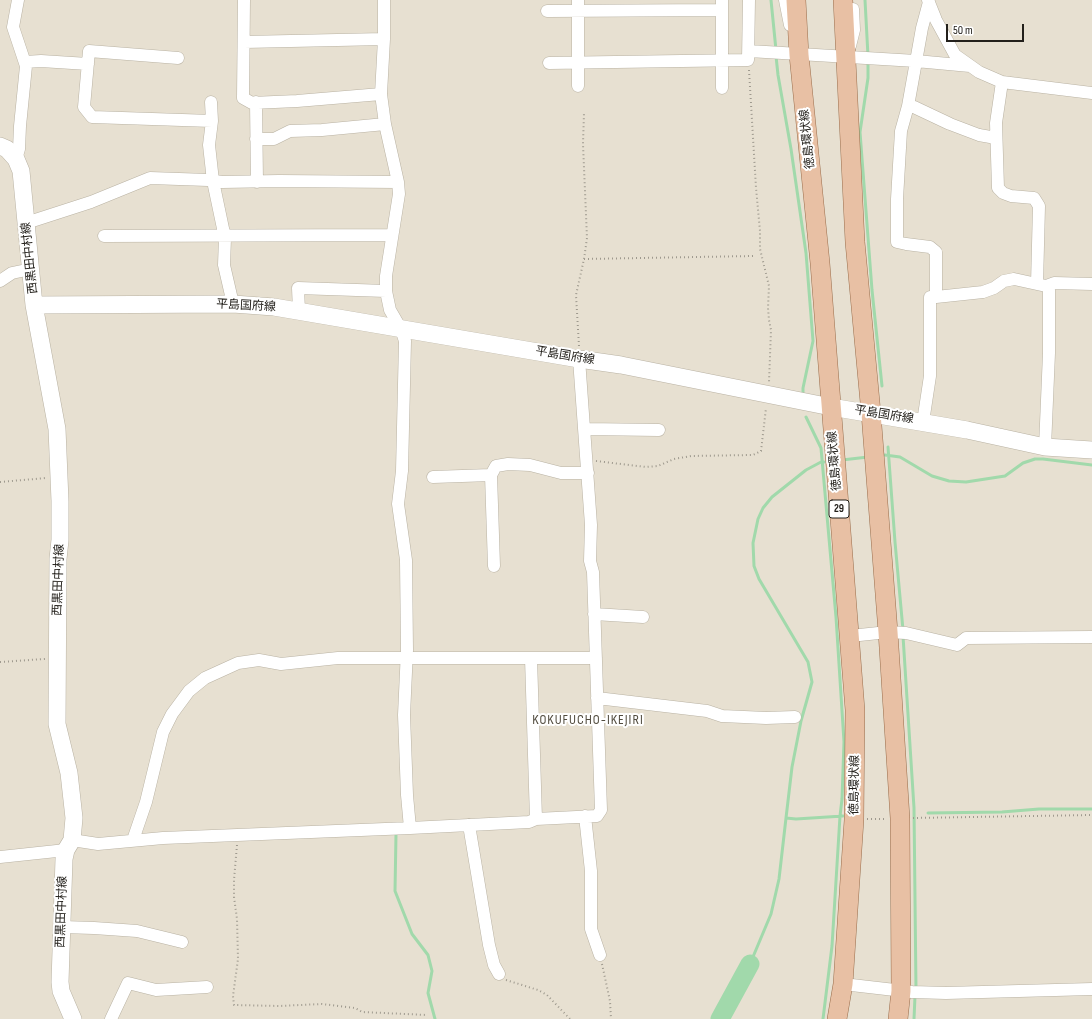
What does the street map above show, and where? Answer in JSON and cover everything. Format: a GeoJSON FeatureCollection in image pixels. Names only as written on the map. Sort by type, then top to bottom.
{"type":"FeatureCollection","features":[{"type":"Feature","properties":{"kind":"main road","name":"徳島環状線"},"geometry":{"type":"LineString","coordinates":[[796,0],[799,55],[820,264],[850,636],[856,734],[854,820],[842,984],[837,1019]]}},
{"type":"Feature","properties":{"kind":"main road"},"geometry":{"type":"LineString","coordinates":[[843,0],[860,58],[855,242],[871,413],[898,632],[909,818],[910,991],[898,1019]]}},
{"type":"Feature","properties":{"kind":"main road"},"geometry":{"type":"LineString","coordinates":[[0,146],[7,149],[16,159]]}},
{"type":"Feature","properties":{"kind":"main road","name":"西黒田中村線"},"geometry":{"type":"LineString","coordinates":[[16,159],[21,171],[34,305],[57,429],[60,540],[58,559],[57,724],[69,773],[74,818],[69,845],[63,863],[60,982],[61,991],[73,1019]]}},
{"type":"Feature","properties":{"kind":"main road","name":"平島国府線"},"geometry":{"type":"LineString","coordinates":[[34,305],[234,304],[274,307],[621,365],[831,407],[923,422],[1045,447],[1092,450]]}},
{"type":"Feature","properties":{"kind":"street"},"geometry":{"type":"LineString","coordinates":[[16,159],[20,149],[20,126],[26,66],[13,27],[18,0]]}},
{"type":"Feature","properties":{"kind":"street"},"geometry":{"type":"LineString","coordinates":[[244,0],[243,98],[252,102],[297,101],[381,94]]}},
{"type":"Feature","properties":{"kind":"street"},"geometry":{"type":"LineString","coordinates":[[384,0],[384,39],[381,94],[385,124],[398,182],[399,194],[386,276],[386,291],[390,310],[402,329],[405,341],[402,471],[398,504],[400,531],[406,560],[407,597],[404,715],[407,795],[410,828]]}},
{"type":"Feature","properties":{"kind":"street"},"geometry":{"type":"LineString","coordinates":[[748,56],[749,0]]}},
{"type":"Feature","properties":{"kind":"street"},"geometry":{"type":"LineString","coordinates":[[785,0],[793,41],[799,55]]}},
{"type":"Feature","properties":{"kind":"street"},"geometry":{"type":"LineString","coordinates":[[852,0],[854,30],[860,58]]}},
{"type":"Feature","properties":{"kind":"street"},"geometry":{"type":"LineString","coordinates":[[928,1],[902,132],[897,199],[897,242],[930,247],[936,252],[936,297]]}},
{"type":"Feature","properties":{"kind":"street"},"geometry":{"type":"LineString","coordinates":[[928,1],[936,20],[955,55],[979,72],[1002,82],[1092,93]]}},
{"type":"Feature","properties":{"kind":"street"},"geometry":{"type":"LineString","coordinates":[[547,11],[578,6],[722,5],[722,88]]}},
{"type":"Feature","properties":{"kind":"street"},"geometry":{"type":"LineString","coordinates":[[578,6],[578,86]]}},
{"type":"Feature","properties":{"kind":"street"},"geometry":{"type":"LineString","coordinates":[[244,42],[384,39]]}},
{"type":"Feature","properties":{"kind":"street"},"geometry":{"type":"LineString","coordinates":[[178,58],[89,51],[84,106],[92,117],[212,121]]}},
{"type":"Feature","properties":{"kind":"street"},"geometry":{"type":"LineString","coordinates":[[549,63],[722,61],[748,56],[777,53],[916,61],[970,66]]}},
{"type":"Feature","properties":{"kind":"street"},"geometry":{"type":"LineString","coordinates":[[25,62],[41,61],[88,64]]}},
{"type":"Feature","properties":{"kind":"street"},"geometry":{"type":"LineString","coordinates":[[1002,82],[996,123],[998,188],[1003,193],[1011,196],[1034,198],[1039,206],[1042,285]]}},
{"type":"Feature","properties":{"kind":"street"},"geometry":{"type":"LineString","coordinates":[[211,102],[212,121],[208,145],[213,181],[224,235],[224,265],[234,304]]}},
{"type":"Feature","properties":{"kind":"street"},"geometry":{"type":"LineString","coordinates":[[256,102],[257,182]]}},
{"type":"Feature","properties":{"kind":"street"},"geometry":{"type":"LineString","coordinates":[[908,106],[914,107],[964,130],[979,135],[996,138]]}},
{"type":"Feature","properties":{"kind":"street"},"geometry":{"type":"LineString","coordinates":[[256,139],[274,139],[290,131],[322,130],[385,124]]}},
{"type":"Feature","properties":{"kind":"street"},"geometry":{"type":"LineString","coordinates":[[26,223],[91,202],[150,178],[222,182],[398,182]]}},
{"type":"Feature","properties":{"kind":"street"},"geometry":{"type":"LineString","coordinates":[[104,236],[392,235]]}},
{"type":"Feature","properties":{"kind":"street"},"geometry":{"type":"LineString","coordinates":[[0,281],[12,273],[31,269]]}},
{"type":"Feature","properties":{"kind":"street"},"geometry":{"type":"LineString","coordinates":[[923,422],[930,376],[930,297],[983,292],[994,288],[1004,281],[1014,279],[1042,285],[1054,283],[1092,284]]}},
{"type":"Feature","properties":{"kind":"street"},"geometry":{"type":"LineString","coordinates":[[1042,285],[1049,290],[1049,354],[1045,447]]}},
{"type":"Feature","properties":{"kind":"street"},"geometry":{"type":"LineString","coordinates":[[300,312],[298,288],[386,291]]}},
{"type":"Feature","properties":{"kind":"street"},"geometry":{"type":"LineString","coordinates":[[0,857],[69,845],[98,844],[133,840],[238,834],[529,822],[536,819],[597,816],[601,810],[593,572],[590,561],[591,525],[588,467],[579,359]]}},
{"type":"Feature","properties":{"kind":"street"},"geometry":{"type":"LineString","coordinates":[[585,429],[645,425],[659,430]]}},
{"type":"Feature","properties":{"kind":"street"},"geometry":{"type":"LineString","coordinates":[[494,566],[491,475],[496,466],[508,464],[530,465],[561,473],[588,467]]}},
{"type":"Feature","properties":{"kind":"street"},"geometry":{"type":"LineString","coordinates":[[433,477],[491,475]]}},
{"type":"Feature","properties":{"kind":"street"},"geometry":{"type":"LineString","coordinates":[[594,614],[643,617]]}},
{"type":"Feature","properties":{"kind":"street"},"geometry":{"type":"LineString","coordinates":[[850,636],[898,632],[957,645],[966,638],[1092,637]]}},
{"type":"Feature","properties":{"kind":"street"},"geometry":{"type":"LineString","coordinates":[[133,840],[146,802],[163,732],[172,714],[189,691],[205,678],[238,663],[259,660],[281,664],[338,658],[596,658]]}},
{"type":"Feature","properties":{"kind":"street"},"geometry":{"type":"LineString","coordinates":[[531,658],[536,819]]}},
{"type":"Feature","properties":{"kind":"street"},"geometry":{"type":"LineString","coordinates":[[597,698],[708,711],[722,716],[766,718],[795,717]]}},
{"type":"Feature","properties":{"kind":"street"},"geometry":{"type":"LineString","coordinates":[[585,816],[591,871],[590,929],[600,955]]}},
{"type":"Feature","properties":{"kind":"street"},"geometry":{"type":"LineString","coordinates":[[469,825],[489,945],[494,965],[499,974]]}},
{"type":"Feature","properties":{"kind":"street"},"geometry":{"type":"LineString","coordinates":[[62,927],[137,931],[182,942]]}},
{"type":"Feature","properties":{"kind":"street"},"geometry":{"type":"LineString","coordinates":[[111,1019],[128,983],[156,990],[207,987]]}},
{"type":"Feature","properties":{"kind":"street"},"geometry":{"type":"LineString","coordinates":[[842,984],[946,993],[1092,989]]}},
{"type":"Feature","properties":{"kind":"path"},"geometry":{"type":"LineString","coordinates":[[588,467],[600,461],[646,467],[658,466],[674,459],[691,456],[753,455],[761,451],[769,386],[771,330],[768,308],[769,286],[760,249],[748,56]]}},
{"type":"Feature","properties":{"kind":"path"},"geometry":{"type":"LineString","coordinates":[[579,359],[576,295],[587,238],[583,144],[584,113]]}},
{"type":"Feature","properties":{"kind":"path"},"geometry":{"type":"LineString","coordinates":[[584,259],[753,256]]}},
{"type":"Feature","properties":{"kind":"path"},"geometry":{"type":"LineString","coordinates":[[0,482],[59,477]]}},
{"type":"Feature","properties":{"kind":"path"},"geometry":{"type":"LineString","coordinates":[[0,662],[57,659]]}},
{"type":"Feature","properties":{"kind":"path"},"geometry":{"type":"LineString","coordinates":[[854,820],[1092,815]]}},
{"type":"Feature","properties":{"kind":"path"},"geometry":{"type":"LineString","coordinates":[[238,834],[234,897],[237,919],[238,959],[233,996],[234,1005],[279,1006],[322,1004],[355,1008],[362,1012],[426,1015]]}},
{"type":"Feature","properties":{"kind":"path"},"geometry":{"type":"LineString","coordinates":[[600,955],[610,1001],[611,1019]]}},
{"type":"Feature","properties":{"kind":"path"},"geometry":{"type":"LineString","coordinates":[[499,974],[507,982],[538,990],[547,995],[570,1019]]}},
{"type":"Feature","properties":{"kind":"waterway"},"geometry":{"type":"LineString","coordinates":[[771,0],[776,50]]}},
{"type":"Feature","properties":{"kind":"waterway"},"geometry":{"type":"LineString","coordinates":[[865,0],[868,56]]}},
{"type":"Feature","properties":{"kind":"waterway"},"geometry":{"type":"LineString","coordinates":[[776,56],[806,253],[813,341],[803,392]]}},
{"type":"Feature","properties":{"kind":"waterway"},"geometry":{"type":"LineString","coordinates":[[868,62],[868,78],[860,132],[872,290],[882,386]]}},
{"type":"Feature","properties":{"kind":"waterway"},"geometry":{"type":"LineString","coordinates":[[806,417],[821,448],[836,617],[844,742],[842,799],[832,946],[823,1019]]}},
{"type":"Feature","properties":{"kind":"waterway"},"geometry":{"type":"LineString","coordinates":[[888,447],[903,630]]}},
{"type":"Feature","properties":{"kind":"waterway"},"geometry":{"type":"LineString","coordinates":[[885,455],[900,457],[932,476],[949,481],[966,482],[1005,476],[1023,463],[1035,459],[1092,465]]}},
{"type":"Feature","properties":{"kind":"waterway"},"geometry":{"type":"LineString","coordinates":[[842,460],[868,457]]}},
{"type":"Feature","properties":{"kind":"waterway"},"geometry":{"type":"LineString","coordinates":[[786,818],[792,767],[801,721],[812,682],[808,662],[759,579],[754,566],[753,543],[758,519],[763,508],[772,497],[806,470],[821,462],[824,462]]}},
{"type":"Feature","properties":{"kind":"waterway"},"geometry":{"type":"LineString","coordinates":[[903,636],[914,808],[916,990]]}},
{"type":"Feature","properties":{"kind":"waterway"},"geometry":{"type":"LineString","coordinates":[[928,813],[1002,812],[1039,809],[1092,809]]}},
{"type":"Feature","properties":{"kind":"waterway"},"geometry":{"type":"LineString","coordinates":[[750,964],[771,914],[779,879],[786,818],[796,819],[843,816]]}},
{"type":"Feature","properties":{"kind":"waterway"},"geometry":{"type":"LineString","coordinates":[[396,834],[395,891],[412,934],[428,955],[432,971],[428,993],[435,1019]]}},
{"type":"Feature","properties":{"kind":"waterway"},"geometry":{"type":"LineString","coordinates":[[720,1019],[750,964]]}},
{"type":"Feature","properties":{"kind":"waterway"},"geometry":{"type":"LineString","coordinates":[[914,1019],[915,996]]}},
{"type":"Feature","properties":{"kind":"district","name":"KOKUFUCHO-IKEJIRI"},"geometry":{"type":"Point","coordinates":[588,720]}}]}
